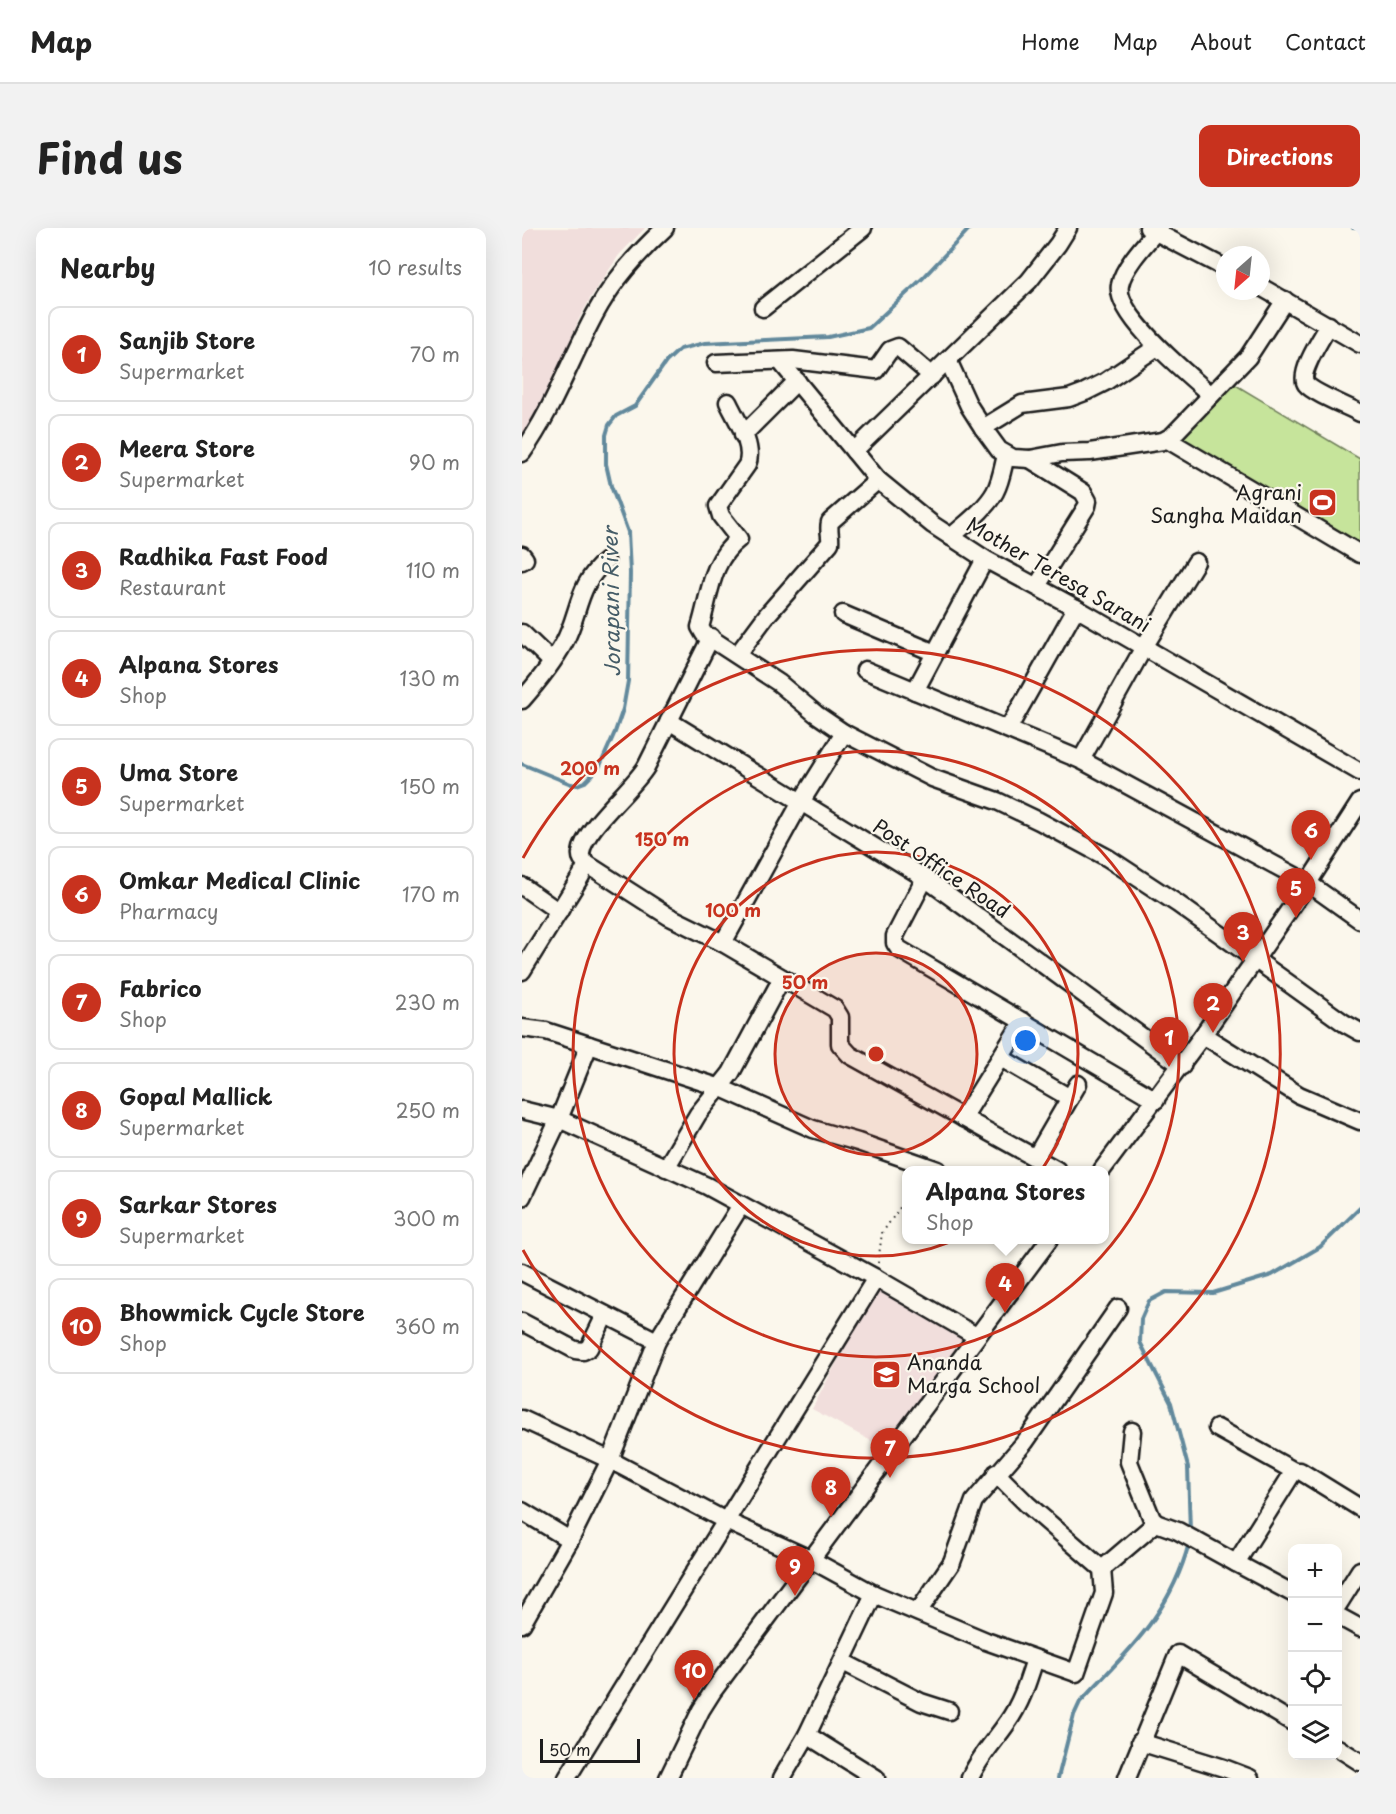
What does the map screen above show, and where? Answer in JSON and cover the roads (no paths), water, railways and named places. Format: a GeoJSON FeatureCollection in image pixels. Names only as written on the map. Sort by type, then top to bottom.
{"type":"FeatureCollection","features":[{"type":"Feature","properties":{"kind":"street"},"geometry":{"type":"LineString","coordinates":[[522,453],[538,430],[606,295],[622,272],[665,228]]}},
{"type":"Feature","properties":{"kind":"street"},"geometry":{"type":"LineString","coordinates":[[763,308],[863,228]]}},
{"type":"Feature","properties":{"kind":"street"},"geometry":{"type":"LineString","coordinates":[[854,451],[1029,280],[1068,228]]}},
{"type":"Feature","properties":{"kind":"street"},"geometry":{"type":"LineString","coordinates":[[1211,395],[1157,347],[1119,297],[1120,283],[1154,230],[1216,263]]}},
{"type":"Feature","properties":{"kind":"street"},"geometry":{"type":"LineString","coordinates":[[1270,292],[1360,344]]}},
{"type":"Feature","properties":{"kind":"street"},"geometry":{"type":"LineString","coordinates":[[948,360],[969,406],[983,428],[996,446],[1012,458],[1030,459],[1168,440],[1255,348],[1285,300]]}},
{"type":"Feature","properties":{"kind":"street"},"geometry":{"type":"LineString","coordinates":[[1329,325],[1305,369],[1305,383],[1360,413]]}},
{"type":"Feature","properties":{"kind":"street"},"geometry":{"type":"LineString","coordinates":[[716,363],[793,360],[876,370],[890,350],[898,347],[932,376]]}},
{"type":"Feature","properties":{"kind":"street"},"geometry":{"type":"LineString","coordinates":[[983,428],[1022,404],[1069,398],[1085,392],[1106,382],[1157,347]]}},
{"type":"Feature","properties":{"kind":"street","name":"Mother Teresa Sarani"},"geometry":{"type":"LineString","coordinates":[[780,361],[878,480],[933,525],[985,559],[1076,608],[1360,772]]}},
{"type":"Feature","properties":{"kind":"street"},"geometry":{"type":"LineString","coordinates":[[743,435],[797,381]]}},
{"type":"Feature","properties":{"kind":"street"},"geometry":{"type":"LineString","coordinates":[[728,402],[750,457],[747,465],[718,506],[721,516],[739,539],[722,557],[715,570],[700,627],[704,634],[738,654],[844,733],[932,778],[1008,806],[1108,858],[1179,904],[1344,1023],[1360,1032]]}},
{"type":"Feature","properties":{"kind":"street"},"geometry":{"type":"LineString","coordinates":[[1168,440],[1360,554]]}},
{"type":"Feature","properties":{"kind":"street"},"geometry":{"type":"LineString","coordinates":[[951,537],[995,493],[1006,455]]}},
{"type":"Feature","properties":{"kind":"street"},"geometry":{"type":"LineString","coordinates":[[1030,459],[1083,492],[1088,501],[1037,586]]}},
{"type":"Feature","properties":{"kind":"street"},"geometry":{"type":"LineString","coordinates":[[738,654],[767,615],[830,543],[831,537],[828,529],[830,522],[878,480]]}},
{"type":"Feature","properties":{"kind":"street"},"geometry":{"type":"LineString","coordinates":[[522,555],[525,559],[522,561]]}},
{"type":"Feature","properties":{"kind":"street"},"geometry":{"type":"LineString","coordinates":[[915,691],[985,559]]}},
{"type":"Feature","properties":{"kind":"street"},"geometry":{"type":"LineString","coordinates":[[522,700],[551,661],[568,633],[586,583],[593,571],[606,561]]}},
{"type":"Feature","properties":{"kind":"street"},"geometry":{"type":"LineString","coordinates":[[1081,760],[1144,647],[1196,562]]}},
{"type":"Feature","properties":{"kind":"street"},"geometry":{"type":"LineString","coordinates":[[1008,729],[1076,608]]}},
{"type":"Feature","properties":{"kind":"street"},"geometry":{"type":"LineString","coordinates":[[843,614],[935,652]]}},
{"type":"Feature","properties":{"kind":"street"},"geometry":{"type":"LineString","coordinates":[[522,633],[551,661]]}},
{"type":"Feature","properties":{"kind":"street"},"geometry":{"type":"LineString","coordinates":[[711,637],[641,775],[610,808],[583,847],[580,854],[582,860],[668,916],[723,943],[838,1012],[840,1044],[850,1055],[1050,1166]]}},
{"type":"Feature","properties":{"kind":"street"},"geometry":{"type":"LineString","coordinates":[[865,670],[1081,760],[1308,883],[1360,920]]}},
{"type":"Feature","properties":{"kind":"street","name":"Post Office Road"},"geometry":{"type":"LineString","coordinates":[[669,721],[925,878],[1182,1065]]}},
{"type":"Feature","properties":{"kind":"street"},"geometry":{"type":"LineString","coordinates":[[723,943],[801,802],[844,733]]}},
{"type":"Feature","properties":{"kind":"street"},"geometry":{"type":"LineString","coordinates":[[1105,1166],[1182,1065],[1308,883],[1360,802]]}},
{"type":"Feature","properties":{"kind":"street"},"geometry":{"type":"LineString","coordinates":[[522,971],[587,864]]}},
{"type":"Feature","properties":{"kind":"street"},"geometry":{"type":"LineString","coordinates":[[925,878],[895,936],[895,943],[899,949],[1156,1100]]}},
{"type":"Feature","properties":{"kind":"street"},"geometry":{"type":"LineString","coordinates":[[522,886],[559,912]]}},
{"type":"Feature","properties":{"kind":"street"},"geometry":{"type":"LineString","coordinates":[[666,1167],[698,1114],[731,1073],[782,978]]}},
{"type":"Feature","properties":{"kind":"street"},"geometry":{"type":"LineString","coordinates":[[963,1118],[1023,1022]]}},
{"type":"Feature","properties":{"kind":"street"},"geometry":{"type":"LineString","coordinates":[[522,1028],[546,1031],[721,1088],[813,1129],[927,1166]]}},
{"type":"Feature","properties":{"kind":"street"},"geometry":{"type":"LineString","coordinates":[[1203,1035],[1299,1095],[1360,1121]]}},
{"type":"Feature","properties":{"kind":"street"},"geometry":{"type":"LineString","coordinates":[[522,1197],[559,1119],[590,1045]]}},
{"type":"Feature","properties":{"kind":"street"},"geometry":{"type":"LineString","coordinates":[[1001,1058],[1074,1091],[1035,1158]]}},
{"type":"Feature","properties":{"kind":"street"},"geometry":{"type":"LineString","coordinates":[[522,1110],[559,1119],[708,1186],[976,1336]]}},
{"type":"Feature","properties":{"kind":"street"},"geometry":{"type":"LineString","coordinates":[[522,1624],[570,1540],[610,1460],[657,1341],[741,1204]]}},
{"type":"Feature","properties":{"kind":"street"},"geometry":{"type":"LineString","coordinates":[[668,1778],[712,1691],[1045,1244]]}},
{"type":"Feature","properties":{"kind":"street"},"geometry":{"type":"LineString","coordinates":[[522,1272],[657,1341]]}},
{"type":"Feature","properties":{"kind":"street"},"geometry":{"type":"LineString","coordinates":[[567,1778],[876,1278]]}},
{"type":"Feature","properties":{"kind":"street"},"geometry":{"type":"LineString","coordinates":[[918,1612],[952,1562],[974,1501],[1025,1442],[1118,1308]]}},
{"type":"Feature","properties":{"kind":"street"},"geometry":{"type":"LineString","coordinates":[[522,1322],[575,1350],[583,1351],[589,1348],[605,1315]]}},
{"type":"Feature","properties":{"kind":"street"},"geometry":{"type":"LineString","coordinates":[[522,1419],[610,1460],[726,1521],[810,1559],[874,1594],[986,1641],[1076,1673],[1104,1593],[1102,1569],[1027,1504],[996,1473]]}},
{"type":"Feature","properties":{"kind":"street"},"geometry":{"type":"LineString","coordinates":[[1217,1428],[1294,1471],[1300,1472],[1360,1508]]}},
{"type":"Feature","properties":{"kind":"street"},"geometry":{"type":"LineString","coordinates":[[1132,1431],[1129,1462],[1152,1519],[1288,1590]]}},
{"type":"Feature","properties":{"kind":"street"},"geometry":{"type":"LineString","coordinates":[[1236,1563],[1294,1471]]}},
{"type":"Feature","properties":{"kind":"street"},"geometry":{"type":"LineString","coordinates":[[522,1511],[570,1540]]}},
{"type":"Feature","properties":{"kind":"street"},"geometry":{"type":"LineString","coordinates":[[1102,1569],[1156,1523]]}},
{"type":"Feature","properties":{"kind":"street"},"geometry":{"type":"LineString","coordinates":[[1342,1599],[1360,1570]]}},
{"type":"Feature","properties":{"kind":"street"},"geometry":{"type":"LineString","coordinates":[[782,1778],[807,1735],[874,1594]]}},
{"type":"Feature","properties":{"kind":"street"},"geometry":{"type":"LineString","coordinates":[[1342,1618],[1360,1628]]}},
{"type":"Feature","properties":{"kind":"street"},"geometry":{"type":"LineString","coordinates":[[1127,1778],[1178,1654],[1288,1719]]}},
{"type":"Feature","properties":{"kind":"street"},"geometry":{"type":"LineString","coordinates":[[970,1778],[984,1752],[1008,1722],[1022,1696],[1035,1659]]}},
{"type":"Feature","properties":{"kind":"street"},"geometry":{"type":"LineString","coordinates":[[843,1662],[921,1702],[949,1712]]}},
{"type":"Feature","properties":{"kind":"street"},"geometry":{"type":"LineString","coordinates":[[807,1735],[876,1778]]}},
{"type":"Feature","properties":{"kind":"street"},"geometry":{"type":"LineString","coordinates":[[1140,1742],[1250,1778]]}},
{"type":"Feature","properties":{"kind":"street"},"geometry":{"type":"LineString","coordinates":[[1342,1750],[1360,1761]]}},
{"type":"Feature","properties":{"kind":"waterway","name":"Jorapani River"},"geometry":{"type":"LineString","coordinates":[[522,764],[571,784],[577,785],[585,782],[599,768],[623,709],[628,681],[630,573],[628,532],[611,486],[606,464],[606,435],[609,425],[616,416],[635,406],[666,362],[680,349],[705,343],[828,337],[869,328],[923,278],[970,228]]}},
{"type":"Feature","properties":{"kind":"waterway","name":"Jorapani River"},"geometry":{"type":"LineString","coordinates":[[1353,228],[1360,228]]}},
{"type":"Feature","properties":{"kind":"waterway"},"geometry":{"type":"LineString","coordinates":[[1190,1532],[1188,1467],[1171,1403],[1140,1342],[1141,1319],[1149,1301],[1166,1292],[1213,1293],[1272,1275],[1320,1247],[1360,1208]]}},
{"type":"Feature","properties":{"kind":"waterway"},"geometry":{"type":"LineString","coordinates":[[1058,1778],[1074,1715],[1080,1702],[1146,1630],[1171,1591],[1189,1543]]}},
{"type":"Feature","properties":{"kind":"place","name":"Agrani Sangha Maidan"},"geometry":{"type":"Point","coordinates":[1323,503]}},
{"type":"Feature","properties":{"kind":"place","name":"Omkar Medical Clinic"},"geometry":{"type":"Point","coordinates":[1311,860]}},
{"type":"Feature","properties":{"kind":"place","name":"Uma Store"},"geometry":{"type":"Point","coordinates":[1296,918]}},
{"type":"Feature","properties":{"kind":"place","name":"Radhika Fast Food"},"geometry":{"type":"Point","coordinates":[1243,962]}},
{"type":"Feature","properties":{"kind":"place","name":"Meera Store"},"geometry":{"type":"Point","coordinates":[1213,1033]}},
{"type":"Feature","properties":{"kind":"place","name":"Sanjib Store"},"geometry":{"type":"Point","coordinates":[1169,1067]}},
{"type":"Feature","properties":{"kind":"place","name":"Alpana Stores"},"geometry":{"type":"Point","coordinates":[1005,1313]}},
{"type":"Feature","properties":{"kind":"place","name":"Ananda Marga School"},"geometry":{"type":"Point","coordinates":[886,1374]}},
{"type":"Feature","properties":{"kind":"place","name":"Fabrico"},"geometry":{"type":"Point","coordinates":[890,1478]}},
{"type":"Feature","properties":{"kind":"place","name":"Gopal Mallick"},"geometry":{"type":"Point","coordinates":[831,1517]}},
{"type":"Feature","properties":{"kind":"place","name":"Sarkar Stores"},"geometry":{"type":"Point","coordinates":[795,1596]}},
{"type":"Feature","properties":{"kind":"place","name":"Bhowmick Cycle Store"},"geometry":{"type":"Point","coordinates":[694,1700]}}]}
